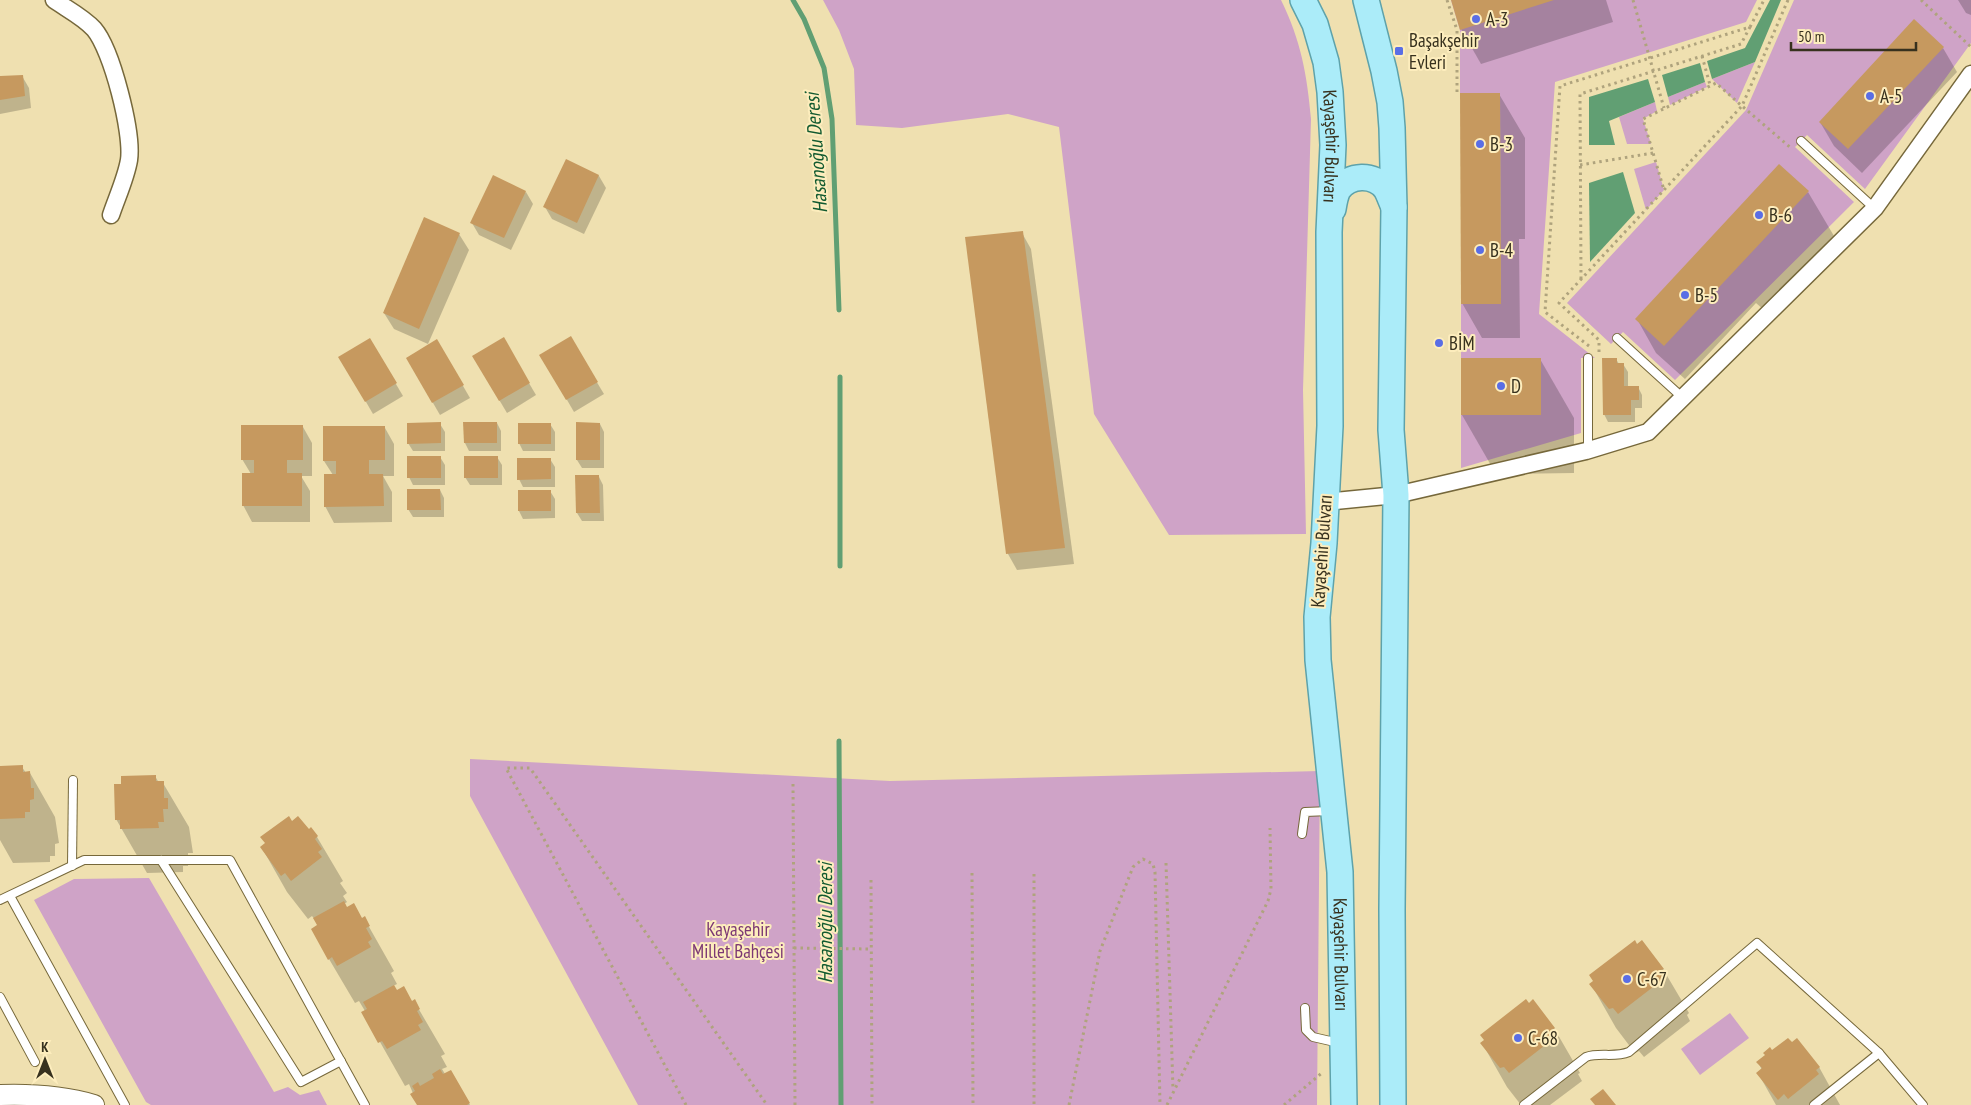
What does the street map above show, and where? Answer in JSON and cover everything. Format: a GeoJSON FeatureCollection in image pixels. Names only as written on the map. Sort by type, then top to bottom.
{"type":"FeatureCollection","features":[{"type":"Feature","properties":{"kind":"main road","name":"Kayaşehir Bulvarı"},"geometry":{"type":"LineString","coordinates":[[1304,0],[1315,24],[1326,62],[1333,145],[1329,232],[1330,426],[1324,543],[1317,617],[1318,660],[1340,872],[1344,1105]]}},
{"type":"Feature","properties":{"kind":"main road"},"geometry":{"type":"LineString","coordinates":[[1366,0],[1390,102],[1394,207],[1391,430],[1396,495],[1392,909],[1393,1105]]}},
{"type":"Feature","properties":{"kind":"main road"},"geometry":{"type":"LineString","coordinates":[[1329,232],[1338,191],[1346,182],[1354,178],[1367,177],[1373,179],[1385,188],[1394,207]]}},
{"type":"Feature","properties":{"kind":"street"},"geometry":{"type":"LineString","coordinates":[[54,0],[94,30],[111,63],[120,93],[128,131],[129,160],[111,215]]}},
{"type":"Feature","properties":{"kind":"street"},"geometry":{"type":"LineString","coordinates":[[1325,502],[1396,495],[1588,450],[1648,432],[1874,208],[1971,74]]}},
{"type":"Feature","properties":{"kind":"street"},"geometry":{"type":"LineString","coordinates":[[0,1095],[42,1096],[81,1101],[94,1105]]}},
{"type":"Feature","properties":{"kind":"lane"},"geometry":{"type":"LineString","coordinates":[[1801,141],[1874,208]]}},
{"type":"Feature","properties":{"kind":"lane"},"geometry":{"type":"LineString","coordinates":[[1617,338],[1683,398]]}},
{"type":"Feature","properties":{"kind":"lane"},"geometry":{"type":"LineString","coordinates":[[1588,358],[1588,450]]}},
{"type":"Feature","properties":{"kind":"lane"},"geometry":{"type":"LineString","coordinates":[[72,866],[73,780]]}},
{"type":"Feature","properties":{"kind":"lane"},"geometry":{"type":"LineString","coordinates":[[1302,834],[1305,812],[1335,811]]}},
{"type":"Feature","properties":{"kind":"lane"},"geometry":{"type":"LineString","coordinates":[[0,900],[84,860],[230,860],[365,1105]]}},
{"type":"Feature","properties":{"kind":"lane"},"geometry":{"type":"LineString","coordinates":[[161,860],[301,1082],[341,1061]]}},
{"type":"Feature","properties":{"kind":"lane"},"geometry":{"type":"LineString","coordinates":[[10,896],[125,1105]]}},
{"type":"Feature","properties":{"kind":"lane"},"geometry":{"type":"LineString","coordinates":[[1524,1105],[1586,1057],[1594,1054],[1620,1055],[1629,1052],[1757,943],[1879,1054],[1923,1105]]}},
{"type":"Feature","properties":{"kind":"lane"},"geometry":{"type":"LineString","coordinates":[[0,997],[35,1062]]}},
{"type":"Feature","properties":{"kind":"lane"},"geometry":{"type":"LineString","coordinates":[[1305,1008],[1306,1030],[1313,1036],[1344,1050]]}},
{"type":"Feature","properties":{"kind":"lane"},"geometry":{"type":"LineString","coordinates":[[1814,1105],[1879,1054]]}},
{"type":"Feature","properties":{"kind":"path"},"geometry":{"type":"LineString","coordinates":[[1447,0],[1457,30],[1457,96]]}},
{"type":"Feature","properties":{"kind":"path"},"geometry":{"type":"LineString","coordinates":[[1633,0],[1664,108]]}},
{"type":"Feature","properties":{"kind":"path"},"geometry":{"type":"LineString","coordinates":[[1581,280],[1580,94],[1741,44],[1764,0]]}},
{"type":"Feature","properties":{"kind":"path"},"geometry":{"type":"LineString","coordinates":[[1750,27],[1560,86],[1545,312],[1599,353],[1599,340],[1559,303],[1742,106],[1788,0]]}},
{"type":"Feature","properties":{"kind":"path"},"geometry":{"type":"LineString","coordinates":[[1920,0],[1971,47]]}},
{"type":"Feature","properties":{"kind":"path"},"geometry":{"type":"LineString","coordinates":[[1702,56],[1710,85]]}},
{"type":"Feature","properties":{"kind":"path"},"geometry":{"type":"LineString","coordinates":[[1664,190],[1643,119],[1716,83],[1793,150]]}},
{"type":"Feature","properties":{"kind":"path"},"geometry":{"type":"LineString","coordinates":[[1580,165],[1653,153]]}},
{"type":"Feature","properties":{"kind":"path"},"geometry":{"type":"LineString","coordinates":[[686,1105],[506,768],[530,768],[767,1105]]}},
{"type":"Feature","properties":{"kind":"path"},"geometry":{"type":"LineString","coordinates":[[793,784],[795,1105]]}},
{"type":"Feature","properties":{"kind":"path"},"geometry":{"type":"LineString","coordinates":[[1167,1105],[1268,900],[1271,889],[1270,828]]}},
{"type":"Feature","properties":{"kind":"path"},"geometry":{"type":"LineString","coordinates":[[1069,1105],[1100,951],[1133,867],[1143,859],[1153,864],[1155,872],[1160,1105]]}},
{"type":"Feature","properties":{"kind":"path"},"geometry":{"type":"LineString","coordinates":[[1166,863],[1173,1091]]}},
{"type":"Feature","properties":{"kind":"path"},"geometry":{"type":"LineString","coordinates":[[972,873],[973,1105]]}},
{"type":"Feature","properties":{"kind":"path"},"geometry":{"type":"LineString","coordinates":[[1034,874],[1034,1105]]}},
{"type":"Feature","properties":{"kind":"path"},"geometry":{"type":"LineString","coordinates":[[871,880],[872,1105]]}},
{"type":"Feature","properties":{"kind":"path"},"geometry":{"type":"LineString","coordinates":[[794,948],[872,949]]}},
{"type":"Feature","properties":{"kind":"path"},"geometry":{"type":"LineString","coordinates":[[1284,1105],[1344,1050]]}},
{"type":"Feature","properties":{"kind":"green space"},"geometry":{"type":"Polygon","coordinates":[[[823,0],[1281,0],[1294,30],[1302,58],[1311,119],[1303,390],[1306,534],[1169,535],[1094,414],[1059,127],[1008,114],[902,128],[856,125],[854,69],[839,30],[823,0]]]}},
{"type":"Feature","properties":{"kind":"green space"},"geometry":{"type":"Polygon","coordinates":[[[1451,0],[1757,0],[1746,22],[1555,82],[1539,314],[1595,358],[1581,358],[1581,433],[1461,468],[1461,415],[1541,415],[1541,358],[1461,358],[1461,304],[1501,304],[1500,93],[1460,93],[1460,30],[1451,0]]]}},
{"type":"Feature","properties":{"kind":"green space"},"geometry":{"type":"Polygon","coordinates":[[[1794,0],[1971,0],[1971,43],[1865,189],[1807,135],[1795,147],[1854,202],[1675,380],[1623,332],[1611,344],[1567,303],[1746,110],[1794,0]]]}},
{"type":"Feature","properties":{"kind":"green space"},"geometry":{"type":"Polygon","coordinates":[[[1755,62],[1737,103],[1712,79],[1755,62]]]}},
{"type":"Feature","properties":{"kind":"green space"},"geometry":{"type":"Polygon","coordinates":[[[1705,82],[1707,87],[1670,105],[1668,97],[1705,82]]]}},
{"type":"Feature","properties":{"kind":"green space"},"geometry":{"type":"Polygon","coordinates":[[[1655,102],[1657,111],[1643,119],[1651,144],[1627,144],[1619,117],[1655,102]]]}},
{"type":"Feature","properties":{"kind":"green space"},"geometry":{"type":"Polygon","coordinates":[[[1656,162],[1664,190],[1646,210],[1634,169],[1656,162]]]}},
{"type":"Feature","properties":{"kind":"green space","name":"Kayaşehir Millet Bahçesi"},"geometry":{"type":"Polygon","coordinates":[[[470,759],[890,781],[1320,771],[1317,1105],[638,1105],[470,796],[470,759]]]}},
{"type":"Feature","properties":{"kind":"green space"},"geometry":{"type":"Polygon","coordinates":[[[149,878],[274,1092],[288,1087],[300,1095],[319,1090],[327,1105],[151,1105],[146,1102],[34,900],[74,879],[149,878]]]}},
{"type":"Feature","properties":{"kind":"green space"},"geometry":{"type":"Polygon","coordinates":[[[1730,1013],[1749,1038],[1700,1075],[1681,1049],[1730,1013]]]}},
{"type":"Feature","properties":{"kind":"shaded area"},"geometry":{"type":"Polygon","coordinates":[[[1770,0],[1781,0],[1755,62],[1712,79],[1707,61],[1745,48],[1770,0]]]}},
{"type":"Feature","properties":{"kind":"shaded area"},"geometry":{"type":"Polygon","coordinates":[[[1700,63],[1705,82],[1668,97],[1662,75],[1700,63]]]}},
{"type":"Feature","properties":{"kind":"shaded area"},"geometry":{"type":"Polygon","coordinates":[[[1648,79],[1655,102],[1609,121],[1615,145],[1589,145],[1589,97],[1648,79]]]}},
{"type":"Feature","properties":{"kind":"shaded area"},"geometry":{"type":"Polygon","coordinates":[[[1623,172],[1635,213],[1590,262],[1589,183],[1623,172]]]}},
{"type":"Feature","properties":{"kind":"building","name":"A-3"},"geometry":{"type":"Polygon","coordinates":[[[1451,0],[1554,0],[1460,30],[1451,0]]]}},
{"type":"Feature","properties":{"kind":"building","name":"A-5"},"geometry":{"type":"Polygon","coordinates":[[[1914,19],[1944,47],[1848,149],[1819,122],[1914,19]]]}},
{"type":"Feature","properties":{"kind":"building"},"geometry":{"type":"Polygon","coordinates":[[[23,75],[25,96],[0,100],[0,76],[23,75]]]}},
{"type":"Feature","properties":{"kind":"building"},"geometry":{"type":"Polygon","coordinates":[[[1460,93],[1500,93],[1501,304],[1461,304],[1460,93]]]}},
{"type":"Feature","properties":{"kind":"building"},"geometry":{"type":"Polygon","coordinates":[[[566,159],[599,175],[577,223],[543,207],[566,159]]]}},
{"type":"Feature","properties":{"kind":"building"},"geometry":{"type":"Polygon","coordinates":[[[1779,164],[1809,191],[1664,346],[1635,319],[1779,164]]]}},
{"type":"Feature","properties":{"kind":"building"},"geometry":{"type":"Polygon","coordinates":[[[493,175],[526,191],[504,238],[470,223],[493,175]]]}},
{"type":"Feature","properties":{"kind":"building"},"geometry":{"type":"Polygon","coordinates":[[[424,217],[460,233],[419,329],[383,313],[424,217]]]}},
{"type":"Feature","properties":{"kind":"building"},"geometry":{"type":"Polygon","coordinates":[[[1023,231],[1065,548],[1006,554],[965,237],[1023,231]]]}},
{"type":"Feature","properties":{"kind":"building"},"geometry":{"type":"Polygon","coordinates":[[[571,336],[598,382],[566,400],[539,355],[571,336]]]}},
{"type":"Feature","properties":{"kind":"building"},"geometry":{"type":"Polygon","coordinates":[[[504,337],[530,383],[499,401],[472,356],[504,337]]]}},
{"type":"Feature","properties":{"kind":"building"},"geometry":{"type":"Polygon","coordinates":[[[370,338],[397,383],[365,402],[338,357],[370,338]]]}},
{"type":"Feature","properties":{"kind":"building"},"geometry":{"type":"Polygon","coordinates":[[[437,339],[464,385],[432,403],[406,358],[437,339]]]}},
{"type":"Feature","properties":{"kind":"building","name":"D"},"geometry":{"type":"Polygon","coordinates":[[[1461,358],[1541,358],[1541,415],[1461,415],[1461,358]]]}},
{"type":"Feature","properties":{"kind":"building"},"geometry":{"type":"Polygon","coordinates":[[[1602,358],[1617,358],[1617,363],[1624,363],[1624,386],[1639,386],[1639,400],[1631,400],[1631,415],[1603,415],[1602,358]]]}},
{"type":"Feature","properties":{"kind":"building"},"geometry":{"type":"Polygon","coordinates":[[[441,422],[441,443],[407,444],[407,423],[441,422]]]}},
{"type":"Feature","properties":{"kind":"building"},"geometry":{"type":"Polygon","coordinates":[[[463,422],[497,422],[497,443],[464,443],[463,422]]]}},
{"type":"Feature","properties":{"kind":"building"},"geometry":{"type":"Polygon","coordinates":[[[576,422],[600,423],[600,460],[576,460],[576,422]]]}},
{"type":"Feature","properties":{"kind":"building"},"geometry":{"type":"Polygon","coordinates":[[[518,423],[551,423],[551,444],[518,444],[518,423]]]}},
{"type":"Feature","properties":{"kind":"building"},"geometry":{"type":"Polygon","coordinates":[[[241,425],[303,425],[303,460],[287,460],[287,473],[302,473],[302,506],[242,506],[242,473],[254,473],[254,460],[241,460],[241,425]]]}},
{"type":"Feature","properties":{"kind":"building"},"geometry":{"type":"Polygon","coordinates":[[[323,426],[385,426],[385,460],[369,460],[369,474],[383,474],[384,506],[324,507],[324,474],[336,474],[336,461],[323,461],[323,426]]]}},
{"type":"Feature","properties":{"kind":"building"},"geometry":{"type":"Polygon","coordinates":[[[407,456],[441,456],[441,478],[407,478],[407,456]]]}},
{"type":"Feature","properties":{"kind":"building"},"geometry":{"type":"Polygon","coordinates":[[[464,456],[498,456],[498,478],[464,478],[464,456]]]}},
{"type":"Feature","properties":{"kind":"building"},"geometry":{"type":"Polygon","coordinates":[[[517,458],[551,458],[551,479],[517,480],[517,458]]]}},
{"type":"Feature","properties":{"kind":"building"},"geometry":{"type":"Polygon","coordinates":[[[575,475],[599,475],[600,513],[576,513],[575,475]]]}},
{"type":"Feature","properties":{"kind":"building"},"geometry":{"type":"Polygon","coordinates":[[[407,489],[440,489],[441,510],[407,510],[407,489]]]}},
{"type":"Feature","properties":{"kind":"building"},"geometry":{"type":"Polygon","coordinates":[[[518,490],[551,490],[551,511],[518,511],[518,490]]]}},
{"type":"Feature","properties":{"kind":"building"},"geometry":{"type":"Polygon","coordinates":[[[23,765],[23,772],[30,771],[31,788],[34,788],[34,799],[30,800],[30,812],[25,812],[25,818],[0,819],[0,766],[23,765]]]}},
{"type":"Feature","properties":{"kind":"building"},"geometry":{"type":"Polygon","coordinates":[[[156,775],[156,781],[164,781],[164,798],[168,798],[168,809],[163,809],[164,822],[158,822],[159,828],[120,829],[120,820],[115,820],[114,784],[121,784],[121,776],[156,775]]]}},
{"type":"Feature","properties":{"kind":"building"},"geometry":{"type":"Polygon","coordinates":[[[289,816],[292,821],[298,816],[309,829],[311,827],[318,836],[315,839],[322,849],[318,852],[322,857],[291,881],[285,873],[281,876],[260,847],[265,843],[260,837],[289,816]]]}},
{"type":"Feature","properties":{"kind":"building"},"geometry":{"type":"Polygon","coordinates":[[[344,901],[347,907],[354,903],[362,918],[365,916],[370,926],[366,928],[372,939],[368,942],[371,947],[337,966],[332,957],[328,960],[311,929],[317,925],[313,918],[344,901]]]}},
{"type":"Feature","properties":{"kind":"building","name":"C-67"},"geometry":{"type":"Polygon","coordinates":[[[1635,940],[1637,944],[1642,940],[1664,969],[1661,970],[1666,977],[1618,1014],[1613,1008],[1609,1009],[1589,984],[1593,981],[1589,975],[1635,940]]]}},
{"type":"Feature","properties":{"kind":"building"},"geometry":{"type":"Polygon","coordinates":[[[394,985],[397,990],[404,986],[412,1001],[415,999],[420,1009],[417,1011],[423,1022],[418,1025],[421,1030],[387,1049],[382,1041],[378,1043],[361,1012],[367,1009],[363,1002],[394,985]]]}},
{"type":"Feature","properties":{"kind":"building","name":"C-68"},"geometry":{"type":"Polygon","coordinates":[[[1526,999],[1529,1003],[1533,999],[1555,1028],[1552,1030],[1557,1036],[1509,1073],[1504,1067],[1500,1068],[1480,1043],[1484,1040],[1480,1035],[1526,999]]]}},
{"type":"Feature","properties":{"kind":"building"},"geometry":{"type":"Polygon","coordinates":[[[1788,1038],[1792,1042],[1797,1038],[1820,1067],[1816,1070],[1819,1074],[1788,1099],[1784,1094],[1778,1100],[1756,1073],[1762,1068],[1756,1062],[1765,1055],[1763,1053],[1770,1047],[1772,1050],[1788,1038]]]}},
{"type":"Feature","properties":{"kind":"building"},"geometry":{"type":"Polygon","coordinates":[[[440,1069],[443,1074],[451,1070],[470,1103],[467,1105],[417,1105],[410,1094],[415,1091],[412,1086],[418,1082],[420,1086],[434,1078],[432,1074],[440,1069]]]}},
{"type":"Feature","properties":{"kind":"building"},"geometry":{"type":"Polygon","coordinates":[[[1603,1089],[1616,1105],[1595,1105],[1590,1099],[1603,1089]]]}},
{"type":"Feature","properties":{"kind":"waterway","name":"Hasanoğlu Deresi"},"geometry":{"type":"LineString","coordinates":[[793,0],[804,19],[824,68],[832,119],[839,310]]}},
{"type":"Feature","properties":{"kind":"waterway","name":"Hasanoğlu Deresi"},"geometry":{"type":"LineString","coordinates":[[840,377],[840,566]]}},
{"type":"Feature","properties":{"kind":"waterway","name":"Hasanoğlu Deresi"},"geometry":{"type":"LineString","coordinates":[[839,741],[841,1105]]}},
{"type":"Feature","properties":{"kind":"place","name":"A-3"},"geometry":{"type":"Point","coordinates":[1476,19]}},
{"type":"Feature","properties":{"kind":"place","name":"Başakşehir Evleri"},"geometry":{"type":"Point","coordinates":[1399,51]}},
{"type":"Feature","properties":{"kind":"place","name":"A-5"},"geometry":{"type":"Point","coordinates":[1870,96]}},
{"type":"Feature","properties":{"kind":"place","name":"B-3"},"geometry":{"type":"Point","coordinates":[1480,144]}},
{"type":"Feature","properties":{"kind":"place","name":"B-6"},"geometry":{"type":"Point","coordinates":[1759,215]}},
{"type":"Feature","properties":{"kind":"place","name":"B-4"},"geometry":{"type":"Point","coordinates":[1480,250]}},
{"type":"Feature","properties":{"kind":"place","name":"B-5"},"geometry":{"type":"Point","coordinates":[1685,295]}},
{"type":"Feature","properties":{"kind":"place","name":"BİM"},"geometry":{"type":"Point","coordinates":[1439,343]}},
{"type":"Feature","properties":{"kind":"place","name":"D"},"geometry":{"type":"Point","coordinates":[1501,386]}},
{"type":"Feature","properties":{"kind":"place","name":"C-67"},"geometry":{"type":"Point","coordinates":[1627,979]}},
{"type":"Feature","properties":{"kind":"place","name":"C-68"},"geometry":{"type":"Point","coordinates":[1518,1038]}}]}
